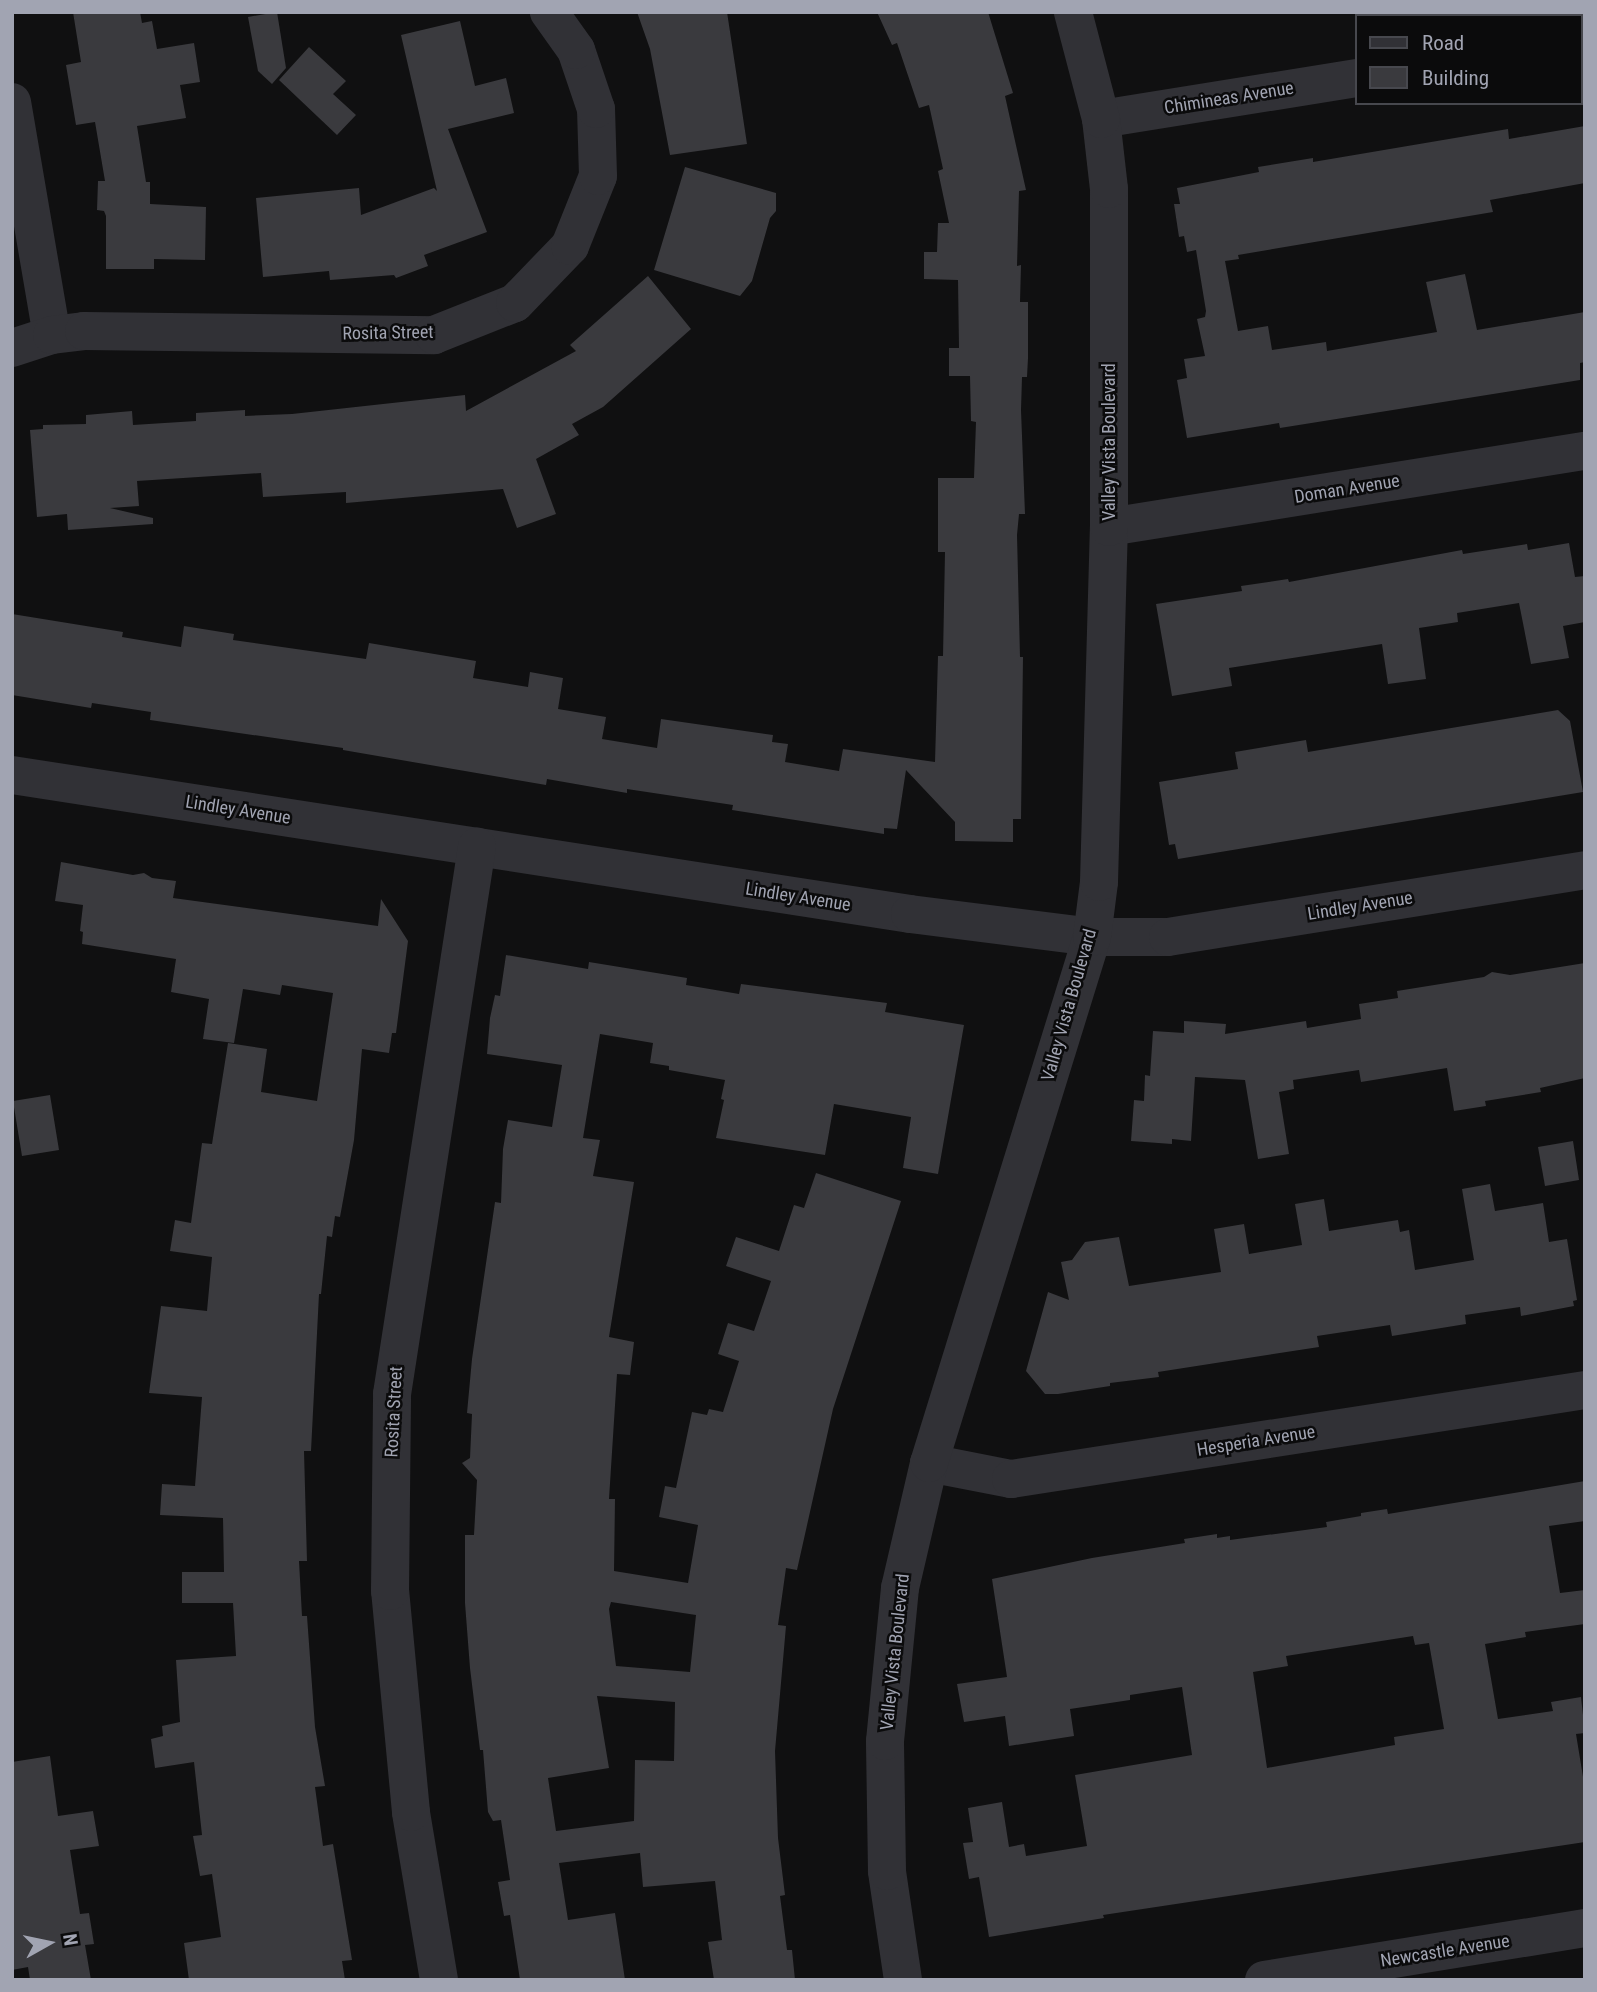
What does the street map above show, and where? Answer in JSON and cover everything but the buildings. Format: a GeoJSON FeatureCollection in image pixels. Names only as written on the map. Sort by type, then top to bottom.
{"type":"FeatureCollection","features":[{"type":"Feature","properties":{"kind":"street","name":"Rosita Street"},"geometry":{"type":"LineString","coordinates":[[12,348],[52,335],[84,331],[434,335],[515,303],[570,246],[598,176],[596,109],[576,50],[549,12]]}},
{"type":"Feature","properties":{"kind":"street","name":"Valley Vista Boulevard"},"geometry":{"type":"LineString","coordinates":[[903,1980],[887,1871],[885,1741],[900,1588],[929,1462],[1092,937],[1099,883],[1109,527],[1109,189],[1101,119],[1073,12]]}},
{"type":"Feature","properties":{"kind":"street","name":"Chimineas Avenue"},"geometry":{"type":"LineString","coordinates":[[1101,119],[1356,78]]}},
{"type":"Feature","properties":{"kind":"street"},"geometry":{"type":"LineString","coordinates":[[12,102],[52,335]]}},
{"type":"Feature","properties":{"kind":"street","name":"Doman Avenue"},"geometry":{"type":"LineString","coordinates":[[1109,527],[1585,451]]}},
{"type":"Feature","properties":{"kind":"street","name":"Lindley Avenue"},"geometry":{"type":"LineString","coordinates":[[12,775],[910,914],[1092,937],[1168,937],[1585,870]]}},
{"type":"Feature","properties":{"kind":"street","name":"Rosita Street"},"geometry":{"type":"LineString","coordinates":[[439,1980],[411,1812],[390,1591],[392,1394],[477,847]]}},
{"type":"Feature","properties":{"kind":"street","name":"Hesperia Avenue"},"geometry":{"type":"LineString","coordinates":[[929,1462],[1011,1479],[1585,1390]]}},
{"type":"Feature","properties":{"kind":"street","name":"Newcastle Avenue"},"geometry":{"type":"LineString","coordinates":[[1264,1980],[1585,1928]]}}]}
